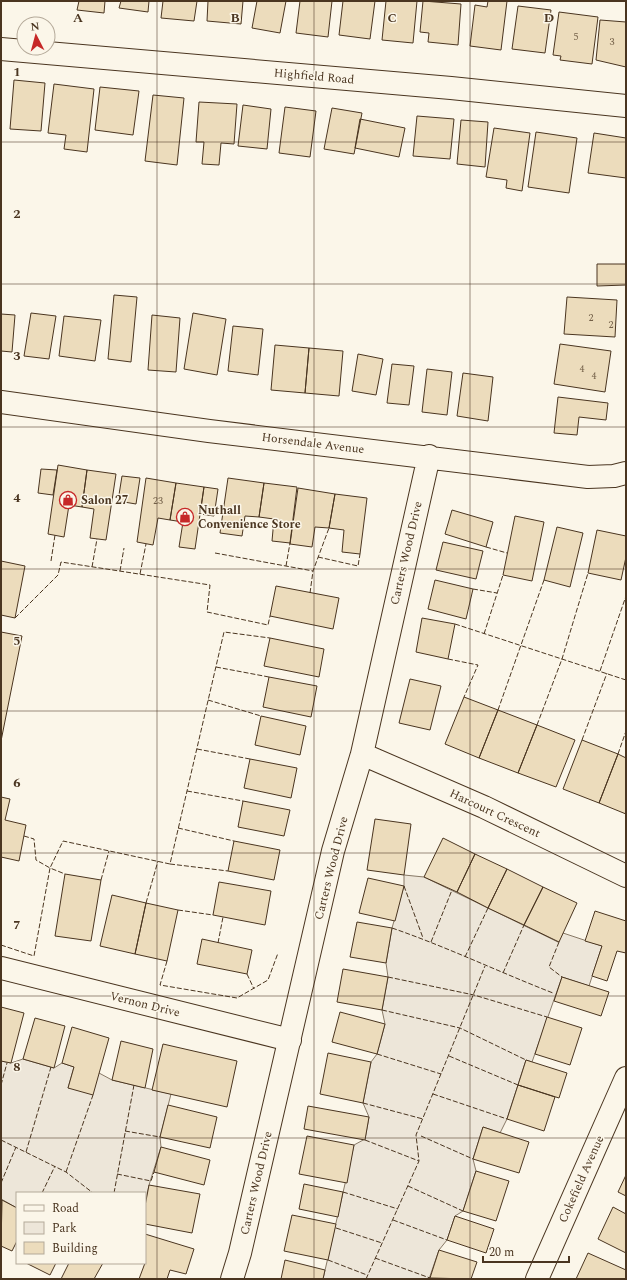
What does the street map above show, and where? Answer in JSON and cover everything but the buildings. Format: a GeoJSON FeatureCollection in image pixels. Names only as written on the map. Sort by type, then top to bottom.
{"type":"FeatureCollection","features":[{"type":"Feature","properties":{"kind":"street","name":"Highfield Road"},"geometry":{"type":"LineString","coordinates":[[1,49],[451,88],[626,106]]}},
{"type":"Feature","properties":{"kind":"street","name":"Horsendale Avenue"},"geometry":{"type":"LineString","coordinates":[[1,402],[209,431],[429,456],[588,477],[614,476],[626,473]]}},
{"type":"Feature","properties":{"kind":"street","name":"Carters Wood Drive"},"geometry":{"type":"LineString","coordinates":[[232,1279],[240,1253],[333,851],[362,754],[429,456]]}},
{"type":"Feature","properties":{"kind":"street","name":"Harcourt Crescent"},"geometry":{"type":"LineString","coordinates":[[362,754],[484,807],[626,876]]}},
{"type":"Feature","properties":{"kind":"street","name":"Vernon Drive"},"geometry":{"type":"LineString","coordinates":[[1,968],[290,1040]]}},
{"type":"Feature","properties":{"kind":"street","name":"Cokefield Avenue"},"geometry":{"type":"LineString","coordinates":[[537,1279],[626,1078]]}},
{"type":"Feature","properties":{"kind":"green space"},"geometry":{"type":"Polygon","coordinates":[[[404,875],[424,877],[558,942],[563,933],[602,946],[589,986],[562,977],[532,1062],[526,1060],[507,1119],[500,1133],[483,1127],[473,1159],[476,1171],[463,1211],[455,1216],[447,1240],[439,1250],[429,1279],[323,1279],[354,1145],[365,1139],[369,1117],[363,1103],[371,1062],[377,1054],[385,1024],[382,1010],[388,977],[386,963],[392,928],[404,886],[404,875]]]}},
{"type":"Feature","properties":{"kind":"green space"},"geometry":{"type":"Polygon","coordinates":[[[23,1059],[54,1068],[62,1063],[74,1067],[68,1088],[99,1073],[112,1080],[171,1094],[160,1137],[161,1147],[149,1185],[146,1201],[146,1192],[16,1192],[16,1207],[1,1199],[1,1061],[11,1063],[23,1059]]]}},
{"type":"Feature","properties":{"kind":"fence"},"geometry":{"type":"LineString","coordinates":[[215,553],[313,571],[329,528]]}},
{"type":"Feature","properties":{"kind":"fence"},"geometry":{"type":"LineString","coordinates":[[51,561],[55,535]]}},
{"type":"Feature","properties":{"kind":"fence"},"geometry":{"type":"LineString","coordinates":[[92,567],[97,539]]}},
{"type":"Feature","properties":{"kind":"fence"},"geometry":{"type":"LineString","coordinates":[[286,566],[290,543]]}},
{"type":"Feature","properties":{"kind":"fence"},"geometry":{"type":"LineString","coordinates":[[140,574],[146,544]]}},
{"type":"Feature","properties":{"kind":"fence"},"geometry":{"type":"LineString","coordinates":[[486,547],[507,553]]}},
{"type":"Feature","properties":{"kind":"fence"},"geometry":{"type":"LineString","coordinates":[[120,571],[124,548]]}},
{"type":"Feature","properties":{"kind":"fence"},"geometry":{"type":"LineString","coordinates":[[318,557],[358,566],[360,554]]}},
{"type":"Feature","properties":{"kind":"fence"},"geometry":{"type":"LineString","coordinates":[[15,618],[58,575],[61,562],[210,585],[207,612],[268,625],[270,616]]}},
{"type":"Feature","properties":{"kind":"fence"},"geometry":{"type":"LineString","coordinates":[[310,593],[313,571]]}},
{"type":"Feature","properties":{"kind":"fence"},"geometry":{"type":"LineString","coordinates":[[537,725],[562,659],[588,573]]}},
{"type":"Feature","properties":{"kind":"fence"},"geometry":{"type":"LineString","coordinates":[[484,634],[503,575]]}},
{"type":"Feature","properties":{"kind":"fence"},"geometry":{"type":"LineString","coordinates":[[498,710],[544,580]]}},
{"type":"Feature","properties":{"kind":"fence"},"geometry":{"type":"LineString","coordinates":[[473,589],[497,593]]}},
{"type":"Feature","properties":{"kind":"fence"},"geometry":{"type":"LineString","coordinates":[[600,671],[626,596]]}},
{"type":"Feature","properties":{"kind":"fence"},"geometry":{"type":"LineString","coordinates":[[455,624],[626,680]]}},
{"type":"Feature","properties":{"kind":"fence"},"geometry":{"type":"LineString","coordinates":[[24,836],[34,839],[36,860],[50,868],[63,841],[170,864],[224,632],[270,638]]}},
{"type":"Feature","properties":{"kind":"fence"},"geometry":{"type":"LineString","coordinates":[[448,659],[478,665],[464,697]]}},
{"type":"Feature","properties":{"kind":"fence"},"geometry":{"type":"LineString","coordinates":[[216,667],[269,677]]}},
{"type":"Feature","properties":{"kind":"fence"},"geometry":{"type":"LineString","coordinates":[[582,740],[607,673]]}},
{"type":"Feature","properties":{"kind":"fence"},"geometry":{"type":"LineString","coordinates":[[208,700],[261,716]]}},
{"type":"Feature","properties":{"kind":"fence"},"geometry":{"type":"LineString","coordinates":[[618,754],[626,731]]}},
{"type":"Feature","properties":{"kind":"fence"},"geometry":{"type":"LineString","coordinates":[[197,749],[250,759]]}},
{"type":"Feature","properties":{"kind":"fence"},"geometry":{"type":"LineString","coordinates":[[187,791],[243,801]]}},
{"type":"Feature","properties":{"kind":"fence"},"geometry":{"type":"LineString","coordinates":[[178,828],[234,841]]}},
{"type":"Feature","properties":{"kind":"fence"},"geometry":{"type":"LineString","coordinates":[[101,880],[109,851]]}},
{"type":"Feature","properties":{"kind":"fence"},"geometry":{"type":"LineString","coordinates":[[146,903],[158,861]]}},
{"type":"Feature","properties":{"kind":"fence"},"geometry":{"type":"LineString","coordinates":[[170,864],[228,871]]}},
{"type":"Feature","properties":{"kind":"fence"},"geometry":{"type":"LineString","coordinates":[[1,945],[34,956],[50,868],[65,874]]}},
{"type":"Feature","properties":{"kind":"fence"},"geometry":{"type":"LineString","coordinates":[[404,886],[423,938]]}},
{"type":"Feature","properties":{"kind":"fence"},"geometry":{"type":"LineString","coordinates":[[431,942],[452,890]]}},
{"type":"Feature","properties":{"kind":"fence"},"geometry":{"type":"LineString","coordinates":[[465,957],[488,908]]}},
{"type":"Feature","properties":{"kind":"fence"},"geometry":{"type":"LineString","coordinates":[[178,910],[213,915]]}},
{"type":"Feature","properties":{"kind":"fence"},"geometry":{"type":"LineString","coordinates":[[218,943],[223,917]]}},
{"type":"Feature","properties":{"kind":"fence"},"geometry":{"type":"LineString","coordinates":[[503,973],[524,925]]}},
{"type":"Feature","properties":{"kind":"fence"},"geometry":{"type":"LineString","coordinates":[[392,928],[433,943],[553,993]]}},
{"type":"Feature","properties":{"kind":"fence"},"geometry":{"type":"LineString","coordinates":[[559,942],[549,967],[562,977]]}},
{"type":"Feature","properties":{"kind":"fence"},"geometry":{"type":"LineString","coordinates":[[167,961],[160,985],[237,998],[268,980],[278,953]]}},
{"type":"Feature","properties":{"kind":"fence"},"geometry":{"type":"LineString","coordinates":[[366,1279],[419,1161],[416,1135],[485,966]]}},
{"type":"Feature","properties":{"kind":"fence"},"geometry":{"type":"LineString","coordinates":[[247,974],[254,989]]}},
{"type":"Feature","properties":{"kind":"fence"},"geometry":{"type":"LineString","coordinates":[[388,977],[474,995],[547,1017]]}},
{"type":"Feature","properties":{"kind":"fence"},"geometry":{"type":"LineString","coordinates":[[382,1010],[460,1028],[526,1060]]}},
{"type":"Feature","properties":{"kind":"fence"},"geometry":{"type":"LineString","coordinates":[[377,1054],[441,1074]]}},
{"type":"Feature","properties":{"kind":"fence"},"geometry":{"type":"LineString","coordinates":[[449,1056],[518,1085]]}},
{"type":"Feature","properties":{"kind":"fence"},"geometry":{"type":"LineString","coordinates":[[1,1085],[7,1063]]}},
{"type":"Feature","properties":{"kind":"fence"},"geometry":{"type":"LineString","coordinates":[[26,1152],[51,1067]]}},
{"type":"Feature","properties":{"kind":"fence"},"geometry":{"type":"LineString","coordinates":[[114,1192],[134,1085]]}},
{"type":"Feature","properties":{"kind":"fence"},"geometry":{"type":"LineString","coordinates":[[433,1094],[507,1119]]}},
{"type":"Feature","properties":{"kind":"fence"},"geometry":{"type":"LineString","coordinates":[[66,1172],[93,1095]]}},
{"type":"Feature","properties":{"kind":"fence"},"geometry":{"type":"LineString","coordinates":[[363,1103],[423,1119]]}},
{"type":"Feature","properties":{"kind":"fence"},"geometry":{"type":"LineString","coordinates":[[125,1131],[160,1137]]}},
{"type":"Feature","properties":{"kind":"fence"},"geometry":{"type":"LineString","coordinates":[[421,1136],[473,1159]]}},
{"type":"Feature","properties":{"kind":"fence"},"geometry":{"type":"LineString","coordinates":[[1,1140],[66,1172],[92,1192]]}},
{"type":"Feature","properties":{"kind":"fence"},"geometry":{"type":"LineString","coordinates":[[365,1140],[419,1161]]}},
{"type":"Feature","properties":{"kind":"fence"},"geometry":{"type":"LineString","coordinates":[[1,1183],[16,1147]]}},
{"type":"Feature","properties":{"kind":"fence"},"geometry":{"type":"LineString","coordinates":[[42,1192],[55,1166]]}},
{"type":"Feature","properties":{"kind":"fence"},"geometry":{"type":"LineString","coordinates":[[117,1174],[151,1181],[154,1172]]}},
{"type":"Feature","properties":{"kind":"fence"},"geometry":{"type":"LineString","coordinates":[[408,1186],[463,1211]]}},
{"type":"Feature","properties":{"kind":"fence"},"geometry":{"type":"LineString","coordinates":[[343,1192],[398,1209]]}},
{"type":"Feature","properties":{"kind":"fence"},"geometry":{"type":"LineString","coordinates":[[393,1220],[447,1240]]}},
{"type":"Feature","properties":{"kind":"fence"},"geometry":{"type":"LineString","coordinates":[[336,1228],[382,1243]]}},
{"type":"Feature","properties":{"kind":"fence"},"geometry":{"type":"LineString","coordinates":[[375,1258],[430,1278]]}},
{"type":"Feature","properties":{"kind":"fence"},"geometry":{"type":"LineString","coordinates":[[328,1260],[367,1275]]}},
{"type":"Feature","properties":{"kind":"place","name":"Salon 27"},"geometry":{"type":"Point","coordinates":[68,500]}},
{"type":"Feature","properties":{"kind":"place","name":"Nuthall Convenience Store"},"geometry":{"type":"Point","coordinates":[185,517]}}]}
